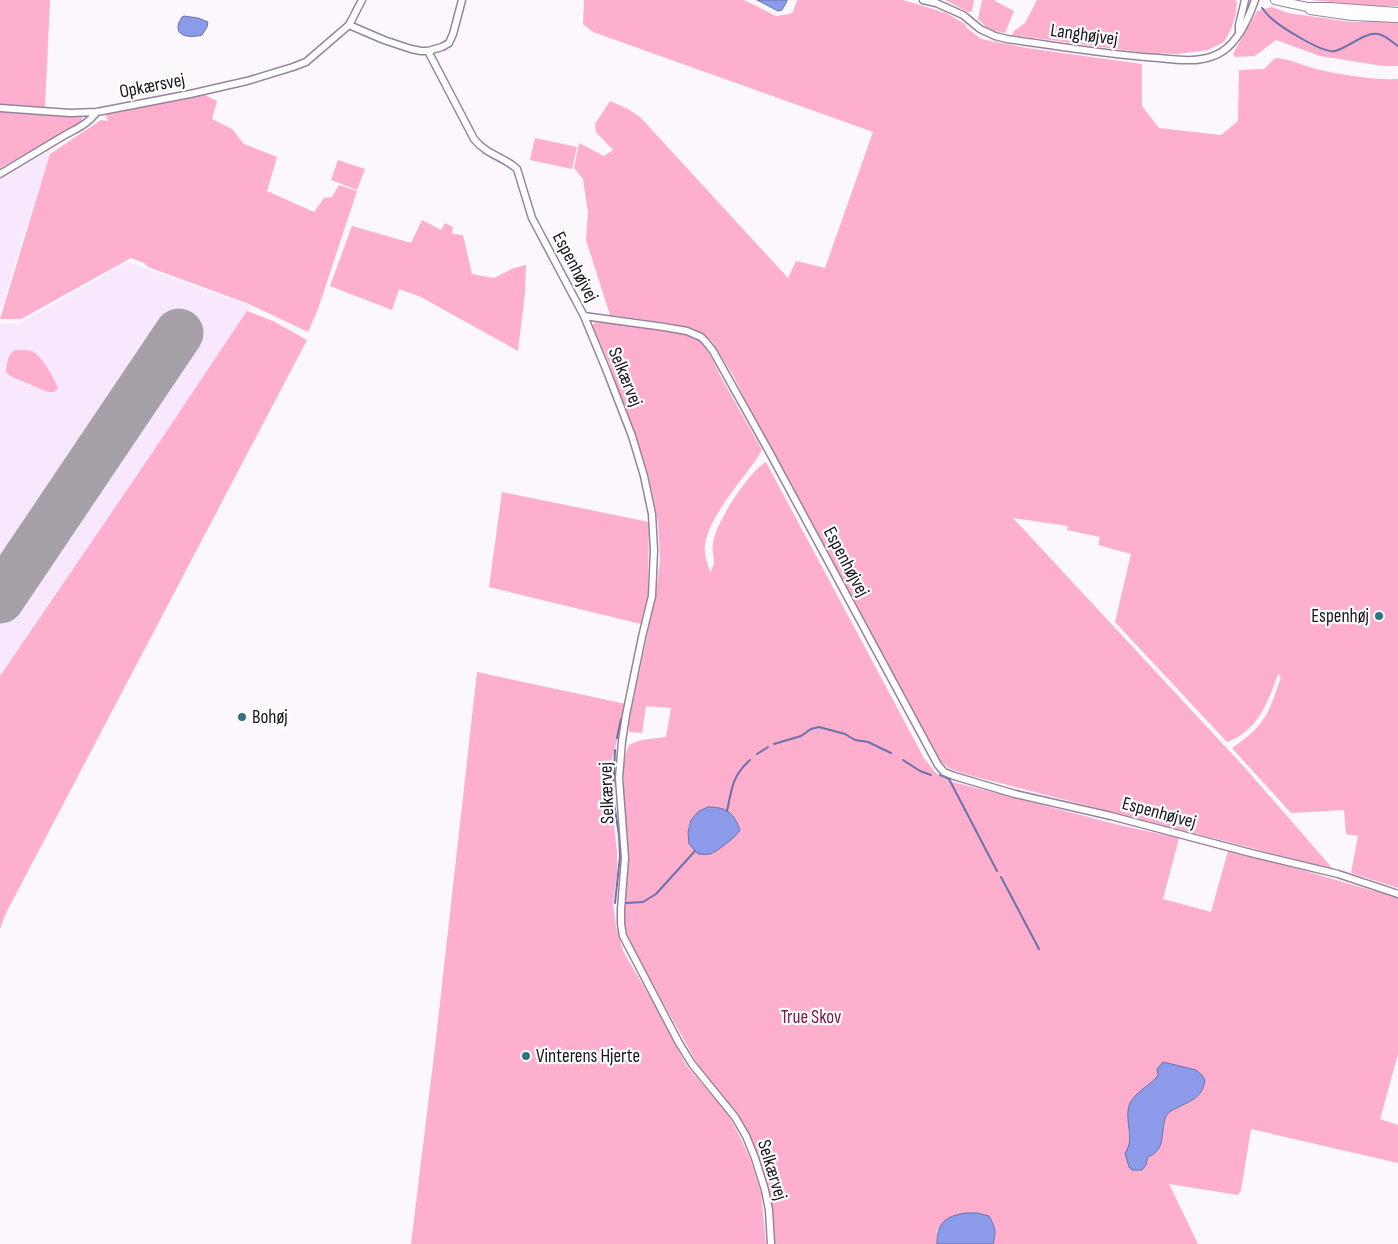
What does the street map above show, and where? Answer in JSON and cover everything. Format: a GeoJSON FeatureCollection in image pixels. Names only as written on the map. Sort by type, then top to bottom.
{"type":"FeatureCollection","features":[{"type":"Feature","properties":{"kind":"street"},"geometry":{"type":"LineString","coordinates":[[362,0],[349,25],[384,40],[421,51],[442,47],[449,43],[462,0]]}},
{"type":"Feature","properties":{"kind":"street","name":"Langhøjvej"},"geometry":{"type":"LineString","coordinates":[[923,0],[936,3],[963,15],[980,29],[1001,38],[1134,57],[1190,60],[1201,60],[1225,50],[1244,27],[1255,0]]}},
{"type":"Feature","properties":{"kind":"street"},"geometry":{"type":"LineString","coordinates":[[1239,32],[1238,25],[1245,0]]}},
{"type":"Feature","properties":{"kind":"street"},"geometry":{"type":"LineString","coordinates":[[1275,0],[1307,7],[1398,12]]}},
{"type":"Feature","properties":{"kind":"street"},"geometry":{"type":"LineString","coordinates":[[1307,7],[1311,11],[1352,16],[1398,18]]}},
{"type":"Feature","properties":{"kind":"street","name":"Opkærsvej"},"geometry":{"type":"LineString","coordinates":[[0,108],[70,113],[97,112],[227,86],[293,68],[306,62],[349,25]]}},
{"type":"Feature","properties":{"kind":"street","name":"Espenhøjvej"},"geometry":{"type":"LineString","coordinates":[[428,50],[480,146],[488,153],[512,164],[518,169],[532,218],[584,316],[676,328],[694,334],[706,342],[713,351],[771,454],[938,765],[944,772],[1015,794],[1111,816],[1338,874],[1398,894]]}},
{"type":"Feature","properties":{"kind":"street"},"geometry":{"type":"LineString","coordinates":[[0,174],[82,127],[97,112]]}},
{"type":"Feature","properties":{"kind":"street","name":"Selkærvej"},"geometry":{"type":"LineString","coordinates":[[584,316],[635,444],[652,514],[654,550],[652,596],[626,715],[620,763],[620,798],[625,858],[621,909],[622,930],[635,960],[692,1064],[735,1117],[746,1136],[756,1158],[765,1190],[771,1244]]}},
{"type":"Feature","properties":{"kind":"shaded area"},"geometry":{"type":"Polygon","coordinates":[[[51,150],[0,311],[0,180],[51,150]]]}},
{"type":"Feature","properties":{"kind":"shaded area"},"geometry":{"type":"Polygon","coordinates":[[[128,262],[250,306],[248,312],[0,680],[0,323],[18,324],[128,262]]]}},
{"type":"Feature","properties":{"kind":"green space"},"geometry":{"type":"Polygon","coordinates":[[[0,0],[50,0],[45,108],[0,104],[0,0]]]}},
{"type":"Feature","properties":{"kind":"green space"},"geometry":{"type":"Polygon","coordinates":[[[584,0],[744,0],[776,16],[793,12],[797,0],[903,0],[946,13],[965,24],[967,28],[981,39],[1027,48],[1142,64],[1142,106],[1159,128],[1221,135],[1238,121],[1239,70],[1264,69],[1275,58],[1347,75],[1378,79],[1398,79],[1398,888],[1351,873],[1358,836],[1346,834],[1344,810],[1291,813],[1232,748],[1252,733],[1264,718],[1281,677],[1278,674],[1270,695],[1254,723],[1246,731],[1227,742],[1115,622],[1131,554],[1098,545],[1100,537],[1067,530],[1068,526],[1013,518],[1246,769],[1333,869],[972,776],[954,770],[941,762],[933,752],[755,421],[734,377],[711,340],[704,334],[691,328],[610,315],[586,240],[588,213],[583,179],[574,168],[579,143],[604,156],[613,150],[596,132],[595,124],[610,101],[628,109],[641,118],[788,278],[796,261],[825,268],[873,132],[593,32],[583,24],[584,0]]]}},
{"type":"Feature","properties":{"kind":"green space"},"geometry":{"type":"Polygon","coordinates":[[[945,0],[974,0],[972,11],[968,12],[945,0]]]}},
{"type":"Feature","properties":{"kind":"green space"},"geometry":{"type":"Polygon","coordinates":[[[982,0],[995,0],[1014,11],[1005,33],[989,30],[978,19],[982,0]]]}},
{"type":"Feature","properties":{"kind":"green space"},"geometry":{"type":"Polygon","coordinates":[[[1037,0],[1235,0],[1237,2],[1235,17],[1224,42],[1208,50],[1178,54],[1146,53],[1012,35],[1014,31],[1025,23],[1037,0]]]}},
{"type":"Feature","properties":{"kind":"green space"},"geometry":{"type":"Polygon","coordinates":[[[1309,0],[1398,0],[1398,6],[1374,6],[1309,0]]]}},
{"type":"Feature","properties":{"kind":"green space"},"geometry":{"type":"Polygon","coordinates":[[[1272,7],[1288,13],[1351,22],[1398,21],[1398,66],[1383,66],[1320,56],[1276,40],[1255,56],[1235,57],[1233,54],[1257,11],[1272,7]]]}},
{"type":"Feature","properties":{"kind":"green space"},"geometry":{"type":"Polygon","coordinates":[[[205,95],[217,101],[212,119],[232,129],[244,144],[277,157],[267,191],[314,212],[324,198],[332,197],[339,185],[357,191],[318,309],[308,332],[249,304],[148,267],[144,263],[131,258],[21,319],[0,319],[50,154],[101,120],[108,121],[105,114],[205,95]]]}},
{"type":"Feature","properties":{"kind":"green space"},"geometry":{"type":"Polygon","coordinates":[[[0,110],[82,117],[82,122],[0,168],[0,110]]]}},
{"type":"Feature","properties":{"kind":"green space"},"geometry":{"type":"Polygon","coordinates":[[[535,138],[577,147],[572,169],[530,160],[535,138]]]}},
{"type":"Feature","properties":{"kind":"green space"},"geometry":{"type":"Polygon","coordinates":[[[338,160],[365,169],[357,190],[331,180],[338,160]]]}},
{"type":"Feature","properties":{"kind":"green space"},"geometry":{"type":"Polygon","coordinates":[[[422,220],[441,230],[445,223],[453,227],[452,234],[463,235],[472,274],[494,278],[514,268],[526,265],[525,293],[518,351],[421,297],[399,289],[392,310],[330,286],[352,226],[411,243],[422,220]]]}},
{"type":"Feature","properties":{"kind":"green space"},"geometry":{"type":"Polygon","coordinates":[[[247,311],[273,321],[307,340],[6,913],[0,929],[0,676],[247,311]]]}},
{"type":"Feature","properties":{"kind":"green space","name":"True Skov"},"geometry":{"type":"Polygon","coordinates":[[[596,322],[676,331],[695,338],[704,347],[762,450],[726,500],[710,528],[705,554],[710,572],[714,565],[713,543],[715,534],[726,511],[742,487],[766,462],[924,758],[936,773],[953,782],[1119,825],[1179,838],[1163,899],[1211,912],[1228,851],[1398,898],[1398,1054],[1380,1119],[1398,1125],[1398,1163],[1251,1129],[1241,1190],[1238,1195],[1169,1184],[1198,1244],[993,1244],[996,1236],[989,1216],[967,1214],[956,1218],[937,1230],[937,1244],[773,1244],[772,1214],[765,1179],[741,1120],[698,1065],[632,947],[625,924],[624,902],[628,847],[623,785],[625,756],[629,745],[641,740],[666,737],[671,708],[646,706],[642,733],[629,732],[629,722],[656,594],[660,559],[658,522],[649,477],[609,363],[593,327],[593,324],[596,322]]]}},
{"type":"Feature","properties":{"kind":"green space"},"geometry":{"type":"Polygon","coordinates":[[[15,350],[28,350],[39,356],[58,388],[54,392],[48,392],[10,376],[6,372],[7,362],[10,354],[15,350]]]}},
{"type":"Feature","properties":{"kind":"green space"},"geometry":{"type":"Polygon","coordinates":[[[502,492],[649,522],[648,595],[641,624],[489,587],[502,492]]]}},
{"type":"Feature","properties":{"kind":"green space"},"geometry":{"type":"Polygon","coordinates":[[[477,672],[626,704],[611,764],[612,805],[617,852],[617,874],[613,904],[616,926],[623,951],[686,1065],[728,1114],[740,1137],[751,1161],[761,1193],[766,1244],[411,1244],[477,672]]]}},
{"type":"Feature","properties":{"kind":"water"},"geometry":{"type":"Polygon","coordinates":[[[757,0],[787,1],[782,10],[778,11],[757,0]]]}},
{"type":"Feature","properties":{"kind":"water"},"geometry":{"type":"Polygon","coordinates":[[[184,16],[208,22],[202,35],[186,36],[179,32],[179,23],[184,16]]]}},
{"type":"Feature","properties":{"kind":"water"},"geometry":{"type":"Polygon","coordinates":[[[708,807],[720,808],[729,812],[740,830],[731,840],[713,853],[698,854],[689,844],[688,832],[691,820],[699,811],[708,807]]]}},
{"type":"Feature","properties":{"kind":"water"},"geometry":{"type":"Polygon","coordinates":[[[1163,1062],[1196,1070],[1205,1080],[1203,1088],[1196,1098],[1167,1114],[1161,1144],[1158,1149],[1148,1157],[1146,1165],[1142,1170],[1132,1170],[1129,1167],[1125,1153],[1130,1135],[1128,1109],[1135,1096],[1156,1078],[1158,1075],[1157,1069],[1163,1062]]]}},
{"type":"Feature","properties":{"kind":"water"},"geometry":{"type":"Polygon","coordinates":[[[966,1213],[989,1216],[995,1230],[993,1244],[937,1244],[937,1237],[944,1222],[953,1216],[966,1213]]]}},
{"type":"Feature","properties":{"kind":"waterway"},"geometry":{"type":"LineString","coordinates":[[1262,8],[1291,33],[1329,51],[1335,51],[1367,35],[1373,34],[1383,36],[1398,46]]}},
{"type":"Feature","properties":{"kind":"waterway"},"geometry":{"type":"LineString","coordinates":[[617,738],[621,719]]}},
{"type":"Feature","properties":{"kind":"waterway"},"geometry":{"type":"LineString","coordinates":[[774,744],[801,736],[811,729],[819,727],[845,734],[855,740],[868,742],[891,753]]}},
{"type":"Feature","properties":{"kind":"waterway"},"geometry":{"type":"LineString","coordinates":[[757,754],[768,747]]}},
{"type":"Feature","properties":{"kind":"waterway"},"geometry":{"type":"LineString","coordinates":[[615,750],[613,797],[620,856],[615,903]]}},
{"type":"Feature","properties":{"kind":"waterway"},"geometry":{"type":"LineString","coordinates":[[727,811],[736,777],[750,760]]}},
{"type":"Feature","properties":{"kind":"waterway"},"geometry":{"type":"LineString","coordinates":[[903,760],[920,771],[931,775]]}},
{"type":"Feature","properties":{"kind":"waterway"},"geometry":{"type":"LineString","coordinates":[[940,775],[949,779],[997,871]]}},
{"type":"Feature","properties":{"kind":"waterway"},"geometry":{"type":"LineString","coordinates":[[626,903],[643,902],[656,894],[695,851]]}},
{"type":"Feature","properties":{"kind":"waterway"},"geometry":{"type":"LineString","coordinates":[[1001,877],[1039,949]]}},
{"type":"Feature","properties":{"kind":"runway"},"geometry":{"type":"LineString","coordinates":[[0,599],[179,333]]}},
{"type":"Feature","properties":{"kind":"place","name":"Espenhøj"},"geometry":{"type":"Point","coordinates":[1379,616]}},
{"type":"Feature","properties":{"kind":"place","name":"Bohøj"},"geometry":{"type":"Point","coordinates":[242,717]}},
{"type":"Feature","properties":{"kind":"place","name":"Vinterens Hjerte"},"geometry":{"type":"Point","coordinates":[526,1056]}}]}
